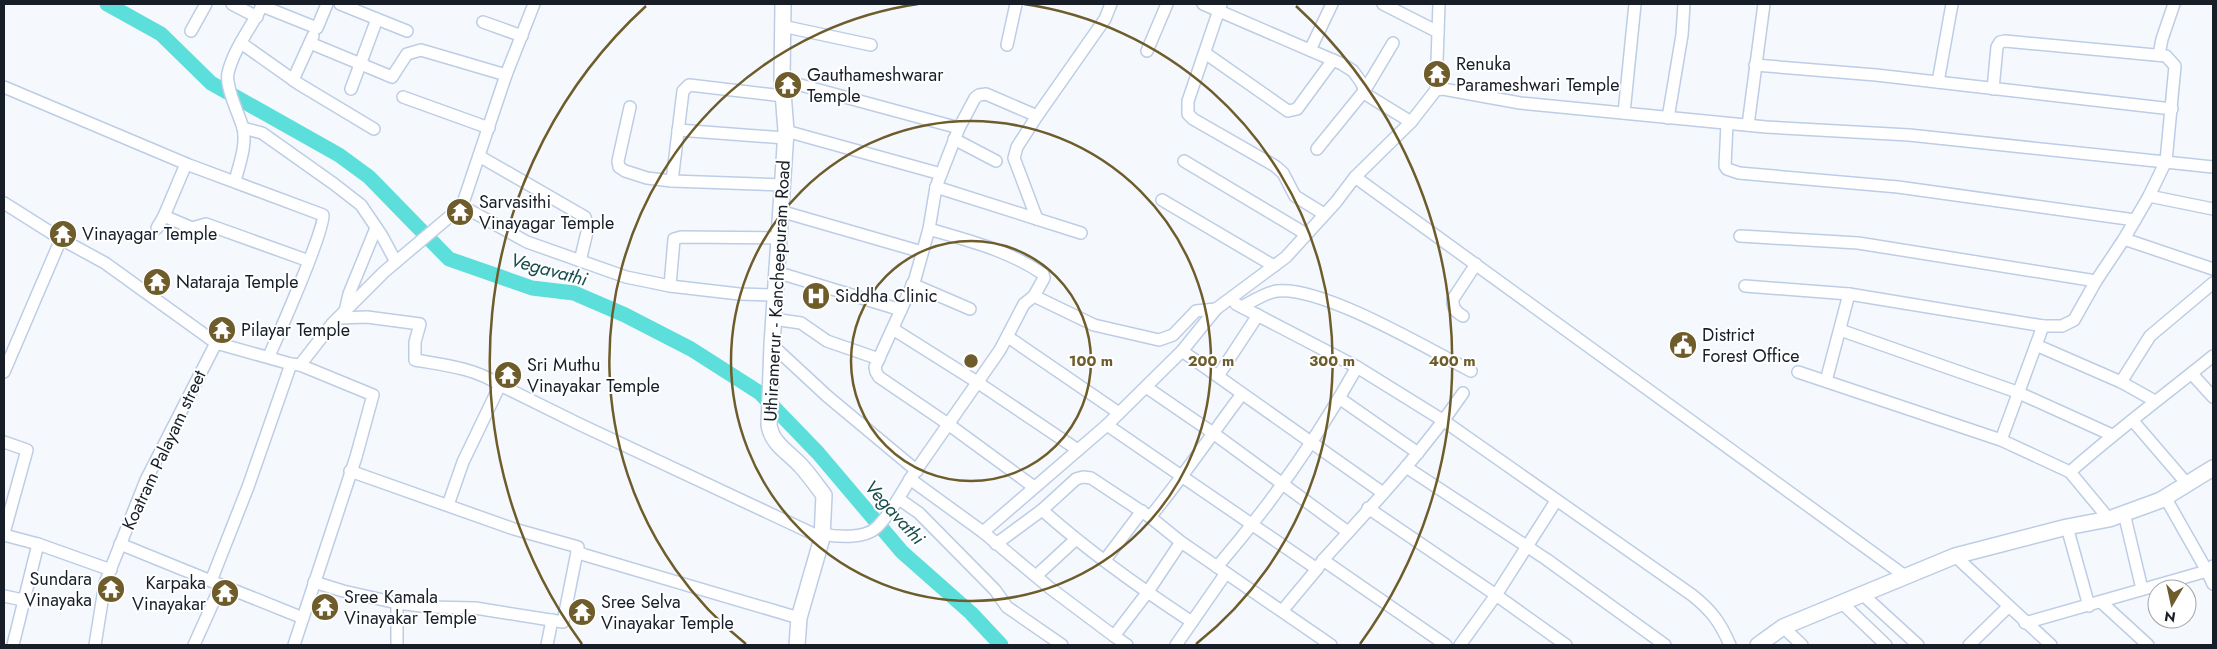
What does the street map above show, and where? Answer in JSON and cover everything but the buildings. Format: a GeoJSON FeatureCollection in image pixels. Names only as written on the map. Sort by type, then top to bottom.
{"type":"FeatureCollection","features":[{"type":"Feature","properties":{"kind":"main road","name":"Uthiramerur - Kancheepuram Road"},"geometry":{"type":"LineString","coordinates":[[783,4],[782,80],[785,135],[773,319],[769,425],[770,434],[775,442],[802,467],[824,495],[822,536],[799,618],[797,645]]}},
{"type":"Feature","properties":{"kind":"main road"},"geometry":{"type":"LineString","coordinates":[[1758,645],[1783,627],[1861,593],[1955,556],[2109,519],[2165,497],[2188,485],[2213,468]]}},
{"type":"Feature","properties":{"kind":"street"},"geometry":{"type":"LineString","coordinates":[[191,31],[206,4]]}},
{"type":"Feature","properties":{"kind":"street"},"geometry":{"type":"LineString","coordinates":[[232,4],[257,17]]}},
{"type":"Feature","properties":{"kind":"street"},"geometry":{"type":"LineString","coordinates":[[293,80],[327,4]]}},
{"type":"Feature","properties":{"kind":"street"},"geometry":{"type":"LineString","coordinates":[[340,4],[407,31]]}},
{"type":"Feature","properties":{"kind":"street"},"geometry":{"type":"LineString","coordinates":[[194,645],[296,364],[341,315],[396,262],[462,206],[506,75],[534,4]]}},
{"type":"Feature","properties":{"kind":"street"},"geometry":{"type":"LineString","coordinates":[[1007,45],[1016,4]]}},
{"type":"Feature","properties":{"kind":"street"},"geometry":{"type":"LineString","coordinates":[[1037,219],[1014,158],[1017,148],[1094,35],[1109,4]]}},
{"type":"Feature","properties":{"kind":"street"},"geometry":{"type":"LineString","coordinates":[[1147,51],[1167,4]]}},
{"type":"Feature","properties":{"kind":"street"},"geometry":{"type":"LineString","coordinates":[[1203,4],[1220,7],[1333,60],[1352,71],[1367,95],[1411,122]]}},
{"type":"Feature","properties":{"kind":"street"},"geometry":{"type":"LineString","coordinates":[[1310,50],[1332,4]]}},
{"type":"Feature","properties":{"kind":"street"},"geometry":{"type":"LineString","coordinates":[[1383,4],[1438,32]]}},
{"type":"Feature","properties":{"kind":"street"},"geometry":{"type":"LineString","coordinates":[[983,532],[1107,425],[1182,351],[1216,309],[1286,257],[1355,177],[1411,122],[1436,90],[1439,4]]}},
{"type":"Feature","properties":{"kind":"street"},"geometry":{"type":"LineString","coordinates":[[1624,113],[1635,4]]}},
{"type":"Feature","properties":{"kind":"street"},"geometry":{"type":"LineString","coordinates":[[1668,118],[1682,32],[1684,4]]}},
{"type":"Feature","properties":{"kind":"street"},"geometry":{"type":"LineString","coordinates":[[1748,125],[1764,4]]}},
{"type":"Feature","properties":{"kind":"street"},"geometry":{"type":"LineString","coordinates":[[1938,82],[1952,4]]}},
{"type":"Feature","properties":{"kind":"street"},"geometry":{"type":"LineString","coordinates":[[2161,47],[2174,4]]}},
{"type":"Feature","properties":{"kind":"street"},"geometry":{"type":"LineString","coordinates":[[235,181],[244,142],[243,128],[237,113],[228,73],[241,43],[262,5],[317,28]]}},
{"type":"Feature","properties":{"kind":"street"},"geometry":{"type":"LineString","coordinates":[[1220,7],[1188,101],[1188,114],[1193,119],[1275,166],[1283,174],[1295,196],[1324,214]]}},
{"type":"Feature","properties":{"kind":"street"},"geometry":{"type":"LineString","coordinates":[[351,89],[377,19]]}},
{"type":"Feature","properties":{"kind":"street"},"geometry":{"type":"LineString","coordinates":[[482,22],[522,36]]}},
{"type":"Feature","properties":{"kind":"street"},"geometry":{"type":"LineString","coordinates":[[782,26],[871,46]]}},
{"type":"Feature","properties":{"kind":"street"},"geometry":{"type":"LineString","coordinates":[[1745,286],[1848,294],[2042,326],[2062,326],[2074,320],[2149,196],[2166,161],[2175,66],[2161,47],[2005,41],[2000,42],[1997,47],[1993,89]]}},
{"type":"Feature","properties":{"kind":"street"},"geometry":{"type":"LineString","coordinates":[[241,43],[293,80],[374,129]]}},
{"type":"Feature","properties":{"kind":"street"},"geometry":{"type":"LineString","coordinates":[[310,43],[392,77],[407,54],[421,50],[506,75]]}},
{"type":"Feature","properties":{"kind":"street"},"geometry":{"type":"LineString","coordinates":[[1316,149],[1364,90],[1393,43]]}},
{"type":"Feature","properties":{"kind":"street"},"geometry":{"type":"LineString","coordinates":[[1205,53],[1288,111],[1297,109],[1333,60]]}},
{"type":"Feature","properties":{"kind":"street"},"geometry":{"type":"LineString","coordinates":[[1755,65],[1938,82],[2172,109]]}},
{"type":"Feature","properties":{"kind":"street"},"geometry":{"type":"LineString","coordinates":[[782,80],[959,128]]}},
{"type":"Feature","properties":{"kind":"street"},"geometry":{"type":"LineString","coordinates":[[672,181],[683,91],[690,85],[783,96]]}},
{"type":"Feature","properties":{"kind":"street"},"geometry":{"type":"LineString","coordinates":[[4,87],[186,164],[323,215],[324,220],[269,356]]}},
{"type":"Feature","properties":{"kind":"street"},"geometry":{"type":"LineString","coordinates":[[1436,90],[1520,103],[1727,124],[1909,135],[2213,167]]}},
{"type":"Feature","properties":{"kind":"street"},"geometry":{"type":"LineString","coordinates":[[1034,487],[948,424],[879,377],[875,367],[912,284],[929,229],[936,187],[954,139],[975,98],[978,95],[986,94],[1037,116]]}},
{"type":"Feature","properties":{"kind":"street"},"geometry":{"type":"LineString","coordinates":[[403,97],[489,128]]}},
{"type":"Feature","properties":{"kind":"street"},"geometry":{"type":"LineString","coordinates":[[630,107],[618,162],[619,166],[635,176],[672,181],[782,185]]}},
{"type":"Feature","properties":{"kind":"street"},"geometry":{"type":"LineString","coordinates":[[1727,124],[1725,166],[1727,169],[1740,172],[1898,187],[2135,220]]}},
{"type":"Feature","properties":{"kind":"street"},"geometry":{"type":"LineString","coordinates":[[243,128],[262,133],[361,205],[396,262]]}},
{"type":"Feature","properties":{"kind":"street"},"geometry":{"type":"LineString","coordinates":[[678,130],[785,135],[941,174]]}},
{"type":"Feature","properties":{"kind":"street"},"geometry":{"type":"LineString","coordinates":[[954,139],[996,161]]}},
{"type":"Feature","properties":{"kind":"street"},"geometry":{"type":"LineString","coordinates":[[479,156],[585,217],[588,228],[580,261]]}},
{"type":"Feature","properties":{"kind":"street"},"geometry":{"type":"LineString","coordinates":[[1184,161],[1306,234]]}},
{"type":"Feature","properties":{"kind":"street"},"geometry":{"type":"LineString","coordinates":[[157,228],[186,164]]}},
{"type":"Feature","properties":{"kind":"street"},"geometry":{"type":"LineString","coordinates":[[1355,177],[1904,576]]}},
{"type":"Feature","properties":{"kind":"street"},"geometry":{"type":"LineString","coordinates":[[936,187],[1081,234]]}},
{"type":"Feature","properties":{"kind":"street"},"geometry":{"type":"LineString","coordinates":[[2149,196],[2213,209]]}},
{"type":"Feature","properties":{"kind":"street"},"geometry":{"type":"LineString","coordinates":[[1162,200],[1274,266]]}},
{"type":"Feature","properties":{"kind":"street"},"geometry":{"type":"LineString","coordinates":[[4,203],[61,240],[105,263],[216,343],[296,364],[372,395],[350,471],[294,645]]}},
{"type":"Feature","properties":{"kind":"street"},"geometry":{"type":"LineString","coordinates":[[462,206],[527,242],[626,277],[670,286],[738,294],[775,295]]}},
{"type":"Feature","properties":{"kind":"street"},"geometry":{"type":"LineString","coordinates":[[780,211],[922,252]]}},
{"type":"Feature","properties":{"kind":"street"},"geometry":{"type":"LineString","coordinates":[[164,216],[192,228],[206,224],[308,261]]}},
{"type":"Feature","properties":{"kind":"street"},"geometry":{"type":"LineString","coordinates":[[341,315],[376,228]]}},
{"type":"Feature","properties":{"kind":"street"},"geometry":{"type":"LineString","coordinates":[[341,315],[420,324],[415,342],[415,360],[470,370],[490,378],[579,424],[822,536],[851,536],[875,529],[896,502],[1008,337],[1024,304],[1034,296],[1044,278],[1043,274],[1035,268],[1008,253],[929,229]]}},
{"type":"Feature","properties":{"kind":"street"},"geometry":{"type":"LineString","coordinates":[[1740,236],[1858,243],[2096,281]]}},
{"type":"Feature","properties":{"kind":"street"},"geometry":{"type":"LineString","coordinates":[[670,286],[672,247],[674,240],[680,237],[779,238]]}},
{"type":"Feature","properties":{"kind":"street"},"geometry":{"type":"LineString","coordinates":[[2124,239],[2213,269]]}},
{"type":"Feature","properties":{"kind":"street"},"geometry":{"type":"LineString","coordinates":[[4,372],[61,240]]}},
{"type":"Feature","properties":{"kind":"street"},"geometry":{"type":"LineString","coordinates":[[1463,316],[1452,305],[1453,299],[1476,264]]}},
{"type":"Feature","properties":{"kind":"street"},"geometry":{"type":"LineString","coordinates":[[776,272],[901,310]]}},
{"type":"Feature","properties":{"kind":"street"},"geometry":{"type":"LineString","coordinates":[[2121,382],[2150,336],[2213,283]]}},
{"type":"Feature","properties":{"kind":"street"},"geometry":{"type":"LineString","coordinates":[[912,284],[970,309]]}},
{"type":"Feature","properties":{"kind":"street"},"geometry":{"type":"LineString","coordinates":[[1242,307],[1268,293],[1278,291],[1314,296],[1398,332],[1471,371]]}},
{"type":"Feature","properties":{"kind":"street"},"geometry":{"type":"LineString","coordinates":[[1826,381],[1848,294]]}},
{"type":"Feature","properties":{"kind":"street"},"geometry":{"type":"LineString","coordinates":[[1034,296],[1094,325],[1159,340],[1173,335],[1196,311],[1216,309]]}},
{"type":"Feature","properties":{"kind":"street"},"geometry":{"type":"LineString","coordinates":[[1228,300],[1357,367],[1444,421],[1692,595],[1708,608],[1719,621],[1727,644]]}},
{"type":"Feature","properties":{"kind":"street"},"geometry":{"type":"LineString","coordinates":[[1218,376],[1258,315]]}},
{"type":"Feature","properties":{"kind":"street"},"geometry":{"type":"LineString","coordinates":[[773,319],[801,323],[827,342],[879,359]]}},
{"type":"Feature","properties":{"kind":"street"},"geometry":{"type":"LineString","coordinates":[[2001,440],[2042,326]]}},
{"type":"Feature","properties":{"kind":"street"},"geometry":{"type":"LineString","coordinates":[[893,329],[977,382],[1078,450]]}},
{"type":"Feature","properties":{"kind":"street"},"geometry":{"type":"LineString","coordinates":[[1840,330],[2017,392],[2112,435]]}},
{"type":"Feature","properties":{"kind":"street"},"geometry":{"type":"LineString","coordinates":[[1008,337],[1119,412]]}},
{"type":"Feature","properties":{"kind":"street","name":"Koatram Palayam street"},"geometry":{"type":"LineString","coordinates":[[95,645],[105,583],[120,544],[146,480],[216,343]]}},
{"type":"Feature","properties":{"kind":"street"},"geometry":{"type":"LineString","coordinates":[[772,345],[913,475],[1036,576],[1127,645]]}},
{"type":"Feature","properties":{"kind":"street"},"geometry":{"type":"LineString","coordinates":[[2036,345],[2121,382],[2155,401]]}},
{"type":"Feature","properties":{"kind":"street"},"geometry":{"type":"LineString","coordinates":[[1182,351],[1383,493]]}},
{"type":"Feature","properties":{"kind":"street"},"geometry":{"type":"LineString","coordinates":[[2070,472],[2112,435],[2133,421],[2155,401],[2213,356]]}},
{"type":"Feature","properties":{"kind":"street"},"geometry":{"type":"LineString","coordinates":[[1176,645],[1192,622],[1221,570],[1284,484],[1312,442],[1357,367]]}},
{"type":"Feature","properties":{"kind":"street"},"geometry":{"type":"LineString","coordinates":[[1798,372],[2001,440],[2070,472],[2109,519]]}},
{"type":"Feature","properties":{"kind":"street"},"geometry":{"type":"LineString","coordinates":[[2192,374],[2213,397]]}},
{"type":"Feature","properties":{"kind":"street"},"geometry":{"type":"LineString","coordinates":[[448,505],[463,462],[500,384]]}},
{"type":"Feature","properties":{"kind":"street"},"geometry":{"type":"LineString","coordinates":[[1146,387],[1213,432],[1348,532]]}},
{"type":"Feature","properties":{"kind":"street"},"geometry":{"type":"LineString","coordinates":[[1282,611],[1368,508],[1406,468],[1444,421],[1463,393]]}},
{"type":"Feature","properties":{"kind":"street"},"geometry":{"type":"LineString","coordinates":[[1105,560],[1146,514],[1183,478],[1213,432],[1242,394]]}},
{"type":"Feature","properties":{"kind":"street"},"geometry":{"type":"LineString","coordinates":[[1339,398],[1418,453]]}},
{"type":"Feature","properties":{"kind":"street"},"geometry":{"type":"LineString","coordinates":[[2133,421],[2188,485]]}},
{"type":"Feature","properties":{"kind":"street"},"geometry":{"type":"LineString","coordinates":[[1107,425],[1253,525],[1446,645]]}},
{"type":"Feature","properties":{"kind":"street"},"geometry":{"type":"LineString","coordinates":[[4,442],[27,450],[4,534],[110,570]]}},
{"type":"Feature","properties":{"kind":"street"},"geometry":{"type":"LineString","coordinates":[[1406,468],[1527,546],[1664,645]]}},
{"type":"Feature","properties":{"kind":"street"},"geometry":{"type":"LineString","coordinates":[[314,582],[343,591],[428,608],[475,608],[563,622],[578,547],[514,529],[350,471]]}},
{"type":"Feature","properties":{"kind":"street"},"geometry":{"type":"LineString","coordinates":[[996,544],[1042,510],[1076,479],[1083,477],[1092,478],[1146,514],[1221,570],[1331,645]]}},
{"type":"Feature","properties":{"kind":"street"},"geometry":{"type":"LineString","coordinates":[[2165,497],[2210,569],[2213,584]]}},
{"type":"Feature","properties":{"kind":"street"},"geometry":{"type":"LineString","coordinates":[[1460,645],[1496,595],[1556,501]]}},
{"type":"Feature","properties":{"kind":"street"},"geometry":{"type":"LineString","coordinates":[[896,502],[919,513],[995,590],[1007,607],[1062,645]]}},
{"type":"Feature","properties":{"kind":"street"},"geometry":{"type":"LineString","coordinates":[[1368,508],[1566,645]]}},
{"type":"Feature","properties":{"kind":"street"},"geometry":{"type":"LineString","coordinates":[[1042,510],[1075,540],[1105,560],[1147,593],[1192,622]]}},
{"type":"Feature","properties":{"kind":"street"},"geometry":{"type":"LineString","coordinates":[[2124,513],[2142,589]]}},
{"type":"Feature","properties":{"kind":"street"},"geometry":{"type":"LineString","coordinates":[[2067,528],[2095,604],[2148,645]]}},
{"type":"Feature","properties":{"kind":"street"},"geometry":{"type":"LineString","coordinates":[[1036,576],[1075,540]]}},
{"type":"Feature","properties":{"kind":"street"},"geometry":{"type":"LineString","coordinates":[[1114,636],[1147,593],[1181,542]]}},
{"type":"Feature","properties":{"kind":"street"},"geometry":{"type":"LineString","coordinates":[[13,645],[38,544]]}},
{"type":"Feature","properties":{"kind":"street"},"geometry":{"type":"LineString","coordinates":[[120,544],[302,618]]}},
{"type":"Feature","properties":{"kind":"street"},"geometry":{"type":"LineString","coordinates":[[577,552],[799,618]]}},
{"type":"Feature","properties":{"kind":"street"},"geometry":{"type":"LineString","coordinates":[[1955,556],[2051,645]]}},
{"type":"Feature","properties":{"kind":"street"},"geometry":{"type":"LineString","coordinates":[[2024,622],[2095,604],[2210,569]]}},
{"type":"Feature","properties":{"kind":"street"},"geometry":{"type":"LineString","coordinates":[[1861,593],[1918,645]]}},
{"type":"Feature","properties":{"kind":"street"},"geometry":{"type":"LineString","coordinates":[[4,596],[23,600]]}},
{"type":"Feature","properties":{"kind":"street"},"geometry":{"type":"LineString","coordinates":[[1841,602],[1886,645]]}},
{"type":"Feature","properties":{"kind":"street"},"geometry":{"type":"LineString","coordinates":[[397,603],[397,645]]}},
{"type":"Feature","properties":{"kind":"street"},"geometry":{"type":"LineString","coordinates":[[1972,644],[2008,607]]}},
{"type":"Feature","properties":{"kind":"street"},"geometry":{"type":"LineString","coordinates":[[547,645],[552,620]]}},
{"type":"Feature","properties":{"kind":"street"},"geometry":{"type":"LineString","coordinates":[[1783,627],[1802,645]]}},
{"type":"Feature","properties":{"kind":"waterway","name":"Vegavathi"},"geometry":{"type":"LineString","coordinates":[[107,4],[161,34],[211,83],[339,155],[369,177],[449,259],[532,288],[574,293],[625,315],[691,349],[760,393],[818,453],[902,552],[971,613],[1001,645]]}},
{"type":"Feature","properties":{"kind":"place","name":"Renuka Parameshwari Temple"},"geometry":{"type":"Point","coordinates":[1437,74]}},
{"type":"Feature","properties":{"kind":"place","name":"Gauthameshwarar Temple"},"geometry":{"type":"Point","coordinates":[788,85]}},
{"type":"Feature","properties":{"kind":"place","name":"Sarvasithi Vinayagar Temple"},"geometry":{"type":"Point","coordinates":[460,212]}},
{"type":"Feature","properties":{"kind":"place","name":"Vinayagar Temple"},"geometry":{"type":"Point","coordinates":[63,234]}},
{"type":"Feature","properties":{"kind":"place","name":"Nataraja Temple"},"geometry":{"type":"Point","coordinates":[157,282]}},
{"type":"Feature","properties":{"kind":"place","name":"Siddha Clinic"},"geometry":{"type":"Point","coordinates":[816,296]}},
{"type":"Feature","properties":{"kind":"place","name":"Pilayar Temple"},"geometry":{"type":"Point","coordinates":[222,330]}},
{"type":"Feature","properties":{"kind":"place","name":"District Forest Office"},"geometry":{"type":"Point","coordinates":[1683,345]}},
{"type":"Feature","properties":{"kind":"place","name":"Sri Muthu Vinayakar Temple"},"geometry":{"type":"Point","coordinates":[508,375]}},
{"type":"Feature","properties":{"kind":"place","name":"Sundara Vinayaka"},"geometry":{"type":"Point","coordinates":[111,589]}},
{"type":"Feature","properties":{"kind":"place","name":"Karpaka Vinayakar"},"geometry":{"type":"Point","coordinates":[225,593]}},
{"type":"Feature","properties":{"kind":"place","name":"Sree Kamala Vinayakar Temple"},"geometry":{"type":"Point","coordinates":[325,607]}},
{"type":"Feature","properties":{"kind":"place","name":"Sree Selva Vinayakar Temple"},"geometry":{"type":"Point","coordinates":[582,612]}}]}
